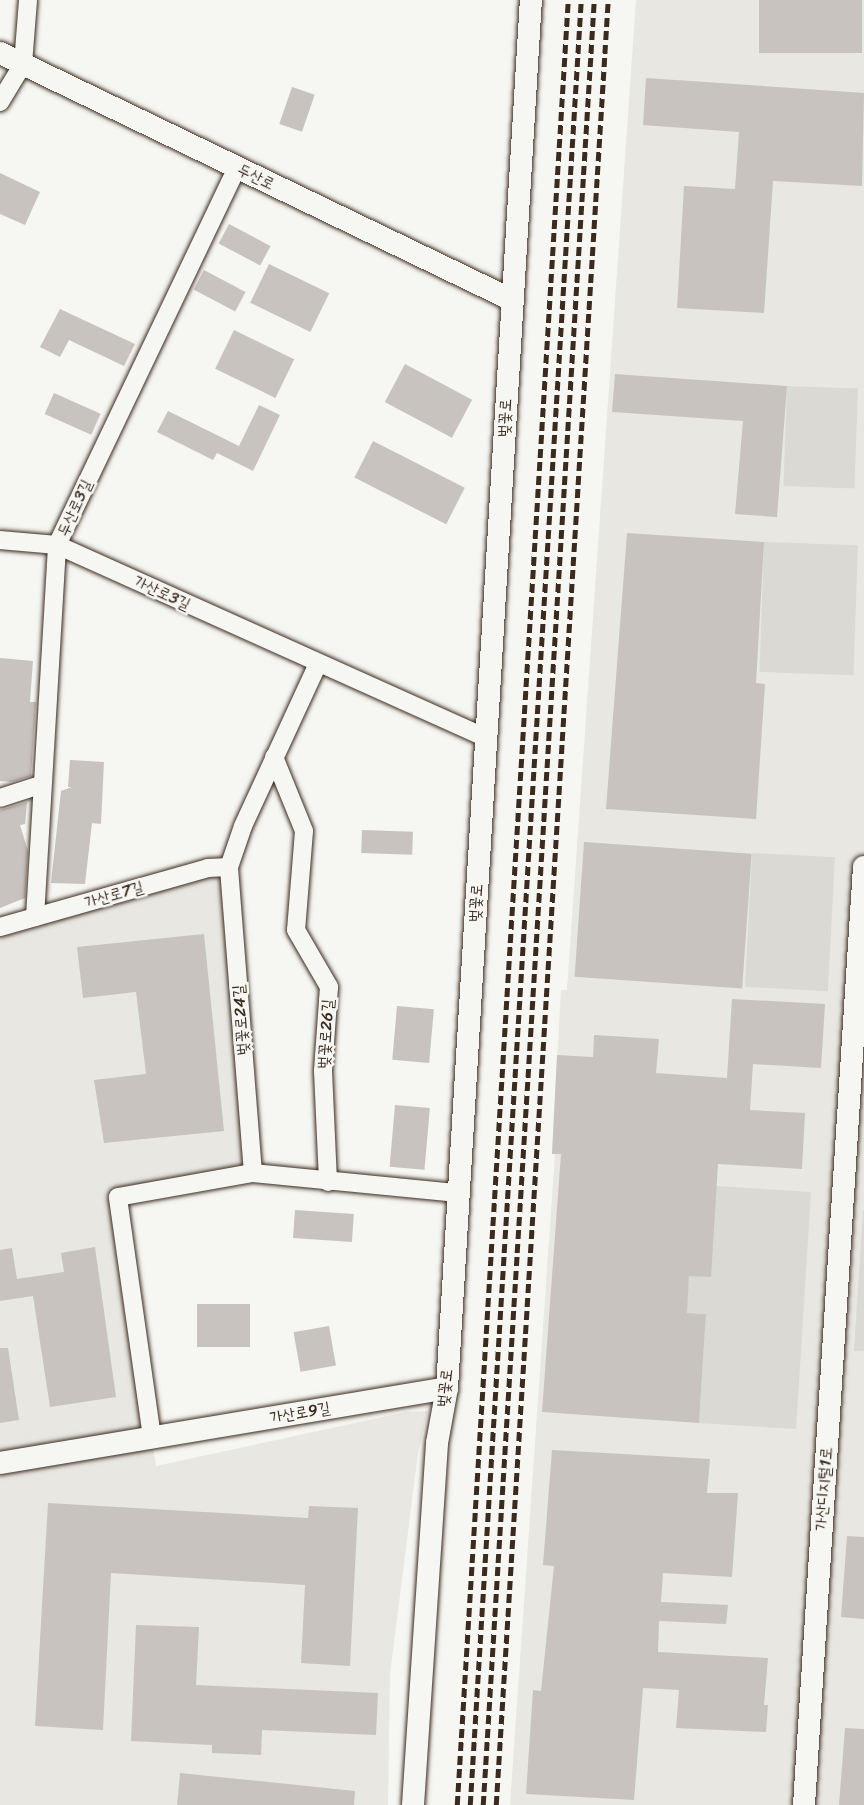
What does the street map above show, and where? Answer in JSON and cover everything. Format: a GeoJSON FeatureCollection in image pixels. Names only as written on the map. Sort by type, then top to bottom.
{"type":"FeatureCollection","features":[{"type":"Feature","properties":{"kind":"street"},"geometry":{"type":"LineString","coordinates":[[0,102],[23,64],[28,0]]}},
{"type":"Feature","properties":{"kind":"street","name":"벚꽃로"},"geometry":{"type":"LineString","coordinates":[[413,1805],[437,1443],[447,1388],[531,0]]}},
{"type":"Feature","properties":{"kind":"street","name":"두산로"},"geometry":{"type":"LineString","coordinates":[[0,53],[512,300]]}},
{"type":"Feature","properties":{"kind":"street","name":"두산로3길"},"geometry":{"type":"LineString","coordinates":[[35,917],[40,785],[57,545],[237,167]]}},
{"type":"Feature","properties":{"kind":"street","name":"가산로3길"},"geometry":{"type":"LineString","coordinates":[[0,540],[57,545],[486,738]]}},
{"type":"Feature","properties":{"kind":"street"},"geometry":{"type":"LineString","coordinates":[[229,867],[274,757],[318,664]]}},
{"type":"Feature","properties":{"kind":"street","name":"벚꽃로26길"},"geometry":{"type":"LineString","coordinates":[[274,757],[304,831],[296,930],[328,987],[322,1071],[328,1182]]}},
{"type":"Feature","properties":{"kind":"street"},"geometry":{"type":"LineString","coordinates":[[0,798],[40,785]]}},
{"type":"Feature","properties":{"kind":"street","name":"가산로7길"},"geometry":{"type":"LineString","coordinates":[[0,927],[208,868],[229,867]]}},
{"type":"Feature","properties":{"kind":"street","name":"벚꽃로24길"},"geometry":{"type":"LineString","coordinates":[[229,867],[253,1173]]}},
{"type":"Feature","properties":{"kind":"street","name":"가산디지털1로"},"geometry":{"type":"LineString","coordinates":[[804,1805],[854,1174],[864,867]]}},
{"type":"Feature","properties":{"kind":"street"},"geometry":{"type":"LineString","coordinates":[[152,1437],[117,1197],[253,1173],[458,1193]]}},
{"type":"Feature","properties":{"kind":"street","name":"가산로9길"},"geometry":{"type":"LineString","coordinates":[[0,1463],[447,1388]]}},
{"type":"Feature","properties":{"kind":"shaded area"},"geometry":{"type":"Polygon","coordinates":[[[636,0],[864,0],[864,1805],[510,1805],[555,1154],[552,1154],[561,990],[567,990],[636,0]]]}},
{"type":"Feature","properties":{"kind":"shaded area"},"geometry":{"type":"Polygon","coordinates":[[[787,386],[858,388],[854,488],[784,486],[787,386]]]}},
{"type":"Feature","properties":{"kind":"shaded area"},"geometry":{"type":"Polygon","coordinates":[[[764,542],[858,545],[853,675],[759,672],[764,542]]]}},
{"type":"Feature","properties":{"kind":"shaded area"},"geometry":{"type":"Polygon","coordinates":[[[752,853],[835,857],[828,991],[745,987],[752,853]]]}},
{"type":"Feature","properties":{"kind":"shaded area"},"geometry":{"type":"Polygon","coordinates":[[[229,867],[253,1173],[118,1197],[156,1466],[406,1412],[428,1411],[418,1453],[390,1674],[388,1805],[0,1805],[0,935],[229,867]]]}},
{"type":"Feature","properties":{"kind":"shaded area"},"geometry":{"type":"Polygon","coordinates":[[[716,1186],[811,1192],[796,1429],[699,1423],[706,1314],[686,1313],[689,1276],[716,1186]]]}},
{"type":"Feature","properties":{"kind":"shaded area"},"geometry":{"type":"Polygon","coordinates":[[[863,1210],[864,1351],[854,1351],[863,1210]]]}},
{"type":"Feature","properties":{"kind":"building"},"geometry":{"type":"Polygon","coordinates":[[[759,0],[862,0],[862,53],[759,53],[759,0]]]}},
{"type":"Feature","properties":{"kind":"building"},"geometry":{"type":"Polygon","coordinates":[[[646,78],[864,93],[862,186],[773,181],[764,313],[677,308],[684,186],[735,189],[739,132],[643,125],[646,78]]]}},
{"type":"Feature","properties":{"kind":"building"},"geometry":{"type":"Polygon","coordinates":[[[292,87],[315,95],[302,132],[279,124],[292,87]]]}},
{"type":"Feature","properties":{"kind":"building"},"geometry":{"type":"Polygon","coordinates":[[[0,173],[40,192],[25,225],[0,214],[0,173]]]}},
{"type":"Feature","properties":{"kind":"building"},"geometry":{"type":"Polygon","coordinates":[[[229,224],[270,246],[260,265],[219,243],[229,224]]]}},
{"type":"Feature","properties":{"kind":"building"},"geometry":{"type":"Polygon","coordinates":[[[269,264],[329,293],[310,332],[250,303],[269,264]]]}},
{"type":"Feature","properties":{"kind":"building"},"geometry":{"type":"Polygon","coordinates":[[[204,270],[245,292],[235,311],[194,289],[204,270]]]}},
{"type":"Feature","properties":{"kind":"building"},"geometry":{"type":"Polygon","coordinates":[[[60,309],[135,344],[124,366],[69,340],[60,357],[40,347],[60,309]]]}},
{"type":"Feature","properties":{"kind":"building"},"geometry":{"type":"Polygon","coordinates":[[[234,330],[294,359],[275,398],[215,369],[234,330]]]}},
{"type":"Feature","properties":{"kind":"building"},"geometry":{"type":"Polygon","coordinates":[[[405,364],[472,400],[452,438],[385,402],[405,364]]]}},
{"type":"Feature","properties":{"kind":"building"},"geometry":{"type":"Polygon","coordinates":[[[615,374],[787,386],[777,517],[735,514],[743,421],[612,412],[615,374]]]}},
{"type":"Feature","properties":{"kind":"building"},"geometry":{"type":"Polygon","coordinates":[[[54,393],[101,414],[91,435],[45,414],[54,393]]]}},
{"type":"Feature","properties":{"kind":"building"},"geometry":{"type":"Polygon","coordinates":[[[259,405],[280,415],[253,471],[217,453],[213,460],[157,432],[168,411],[239,446],[259,405]]]}},
{"type":"Feature","properties":{"kind":"building"},"geometry":{"type":"Polygon","coordinates":[[[373,441],[465,488],[446,524],[354,478],[373,441]]]}},
{"type":"Feature","properties":{"kind":"building"},"geometry":{"type":"Polygon","coordinates":[[[627,533],[764,542],[756,683],[765,684],[756,819],[606,809],[627,533]]]}},
{"type":"Feature","properties":{"kind":"building"},"geometry":{"type":"Polygon","coordinates":[[[0,658],[33,661],[30,702],[36,702],[31,776],[12,782],[0,781],[0,658]]]}},
{"type":"Feature","properties":{"kind":"building"},"geometry":{"type":"Polygon","coordinates":[[[70,760],[104,762],[101,824],[92,823],[85,884],[51,883],[61,791],[72,787],[68,787],[70,760]]]}},
{"type":"Feature","properties":{"kind":"building"},"geometry":{"type":"Polygon","coordinates":[[[27,802],[25,824],[20,825],[28,851],[25,898],[0,908],[0,810],[27,802]]]}},
{"type":"Feature","properties":{"kind":"building"},"geometry":{"type":"Polygon","coordinates":[[[362,830],[413,832],[412,855],[361,853],[362,830]]]}},
{"type":"Feature","properties":{"kind":"building"},"geometry":{"type":"Polygon","coordinates":[[[584,842],[752,854],[742,988],[575,977],[584,842]]]}},
{"type":"Feature","properties":{"kind":"building"},"geometry":{"type":"Polygon","coordinates":[[[204,934],[224,1131],[104,1143],[94,1080],[146,1074],[136,992],[83,998],[77,947],[204,934]]]}},
{"type":"Feature","properties":{"kind":"building"},"geometry":{"type":"Polygon","coordinates":[[[732,999],[825,1004],[821,1068],[753,1064],[750,1110],[805,1113],[802,1169],[718,1164],[711,1277],[689,1276],[687,1313],[706,1314],[699,1423],[542,1412],[561,1154],[552,1154],[557,1055],[593,1057],[594,1035],[659,1039],[656,1073],[727,1078],[732,999]]]}},
{"type":"Feature","properties":{"kind":"building"},"geometry":{"type":"Polygon","coordinates":[[[397,1006],[434,1009],[429,1063],[392,1060],[397,1006]]]}},
{"type":"Feature","properties":{"kind":"building"},"geometry":{"type":"Polygon","coordinates":[[[395,1105],[430,1108],[424,1170],[390,1167],[395,1105]]]}},
{"type":"Feature","properties":{"kind":"building"},"geometry":{"type":"Polygon","coordinates":[[[295,1210],[354,1214],[352,1242],[293,1238],[295,1210]]]}},
{"type":"Feature","properties":{"kind":"building"},"geometry":{"type":"Polygon","coordinates":[[[95,1247],[116,1397],[50,1407],[33,1296],[0,1301],[0,1250],[12,1248],[17,1279],[64,1272],[61,1253],[95,1247]]]}},
{"type":"Feature","properties":{"kind":"building"},"geometry":{"type":"Polygon","coordinates":[[[197,1304],[250,1304],[250,1347],[197,1347],[197,1304]]]}},
{"type":"Feature","properties":{"kind":"building"},"geometry":{"type":"Polygon","coordinates":[[[329,1326],[336,1365],[300,1372],[294,1332],[329,1326]]]}},
{"type":"Feature","properties":{"kind":"building"},"geometry":{"type":"Polygon","coordinates":[[[0,1348],[8,1348],[19,1420],[0,1423],[0,1348]]]}},
{"type":"Feature","properties":{"kind":"building"},"geometry":{"type":"Polygon","coordinates":[[[552,1450],[710,1459],[707,1493],[738,1493],[732,1577],[663,1573],[661,1602],[728,1605],[726,1624],[659,1621],[658,1652],[768,1658],[764,1705],[768,1705],[766,1732],[676,1728],[679,1690],[643,1688],[634,1800],[526,1794],[533,1690],[541,1691],[554,1566],[543,1565],[552,1450]]]}},
{"type":"Feature","properties":{"kind":"building"},"geometry":{"type":"Polygon","coordinates":[[[48,1503],[308,1518],[309,1506],[358,1508],[350,1666],[301,1663],[305,1585],[111,1573],[103,1730],[35,1726],[48,1503]]]}},
{"type":"Feature","properties":{"kind":"building"},"geometry":{"type":"Polygon","coordinates":[[[847,1536],[864,1537],[864,1619],[841,1617],[847,1536]]]}},
{"type":"Feature","properties":{"kind":"building"},"geometry":{"type":"Polygon","coordinates":[[[136,1625],[199,1627],[196,1685],[378,1693],[376,1735],[262,1730],[261,1755],[212,1753],[212,1745],[131,1741],[136,1625]]]}},
{"type":"Feature","properties":{"kind":"building"},"geometry":{"type":"Polygon","coordinates":[[[845,1728],[864,1729],[864,1805],[839,1805],[845,1728]]]}},
{"type":"Feature","properties":{"kind":"building"},"geometry":{"type":"Polygon","coordinates":[[[180,1773],[355,1791],[354,1805],[177,1805],[180,1773]]]}},
{"type":"Feature","properties":{"kind":"railway"},"geometry":{"type":"LineString","coordinates":[[457,1805],[568,0]]}},
{"type":"Feature","properties":{"kind":"railway"},"geometry":{"type":"LineString","coordinates":[[470,1805],[581,0]]}},
{"type":"Feature","properties":{"kind":"railway"},"geometry":{"type":"LineString","coordinates":[[483,1805],[594,0]]}},
{"type":"Feature","properties":{"kind":"railway"},"geometry":{"type":"LineString","coordinates":[[496,1805],[608,0]]}}]}
